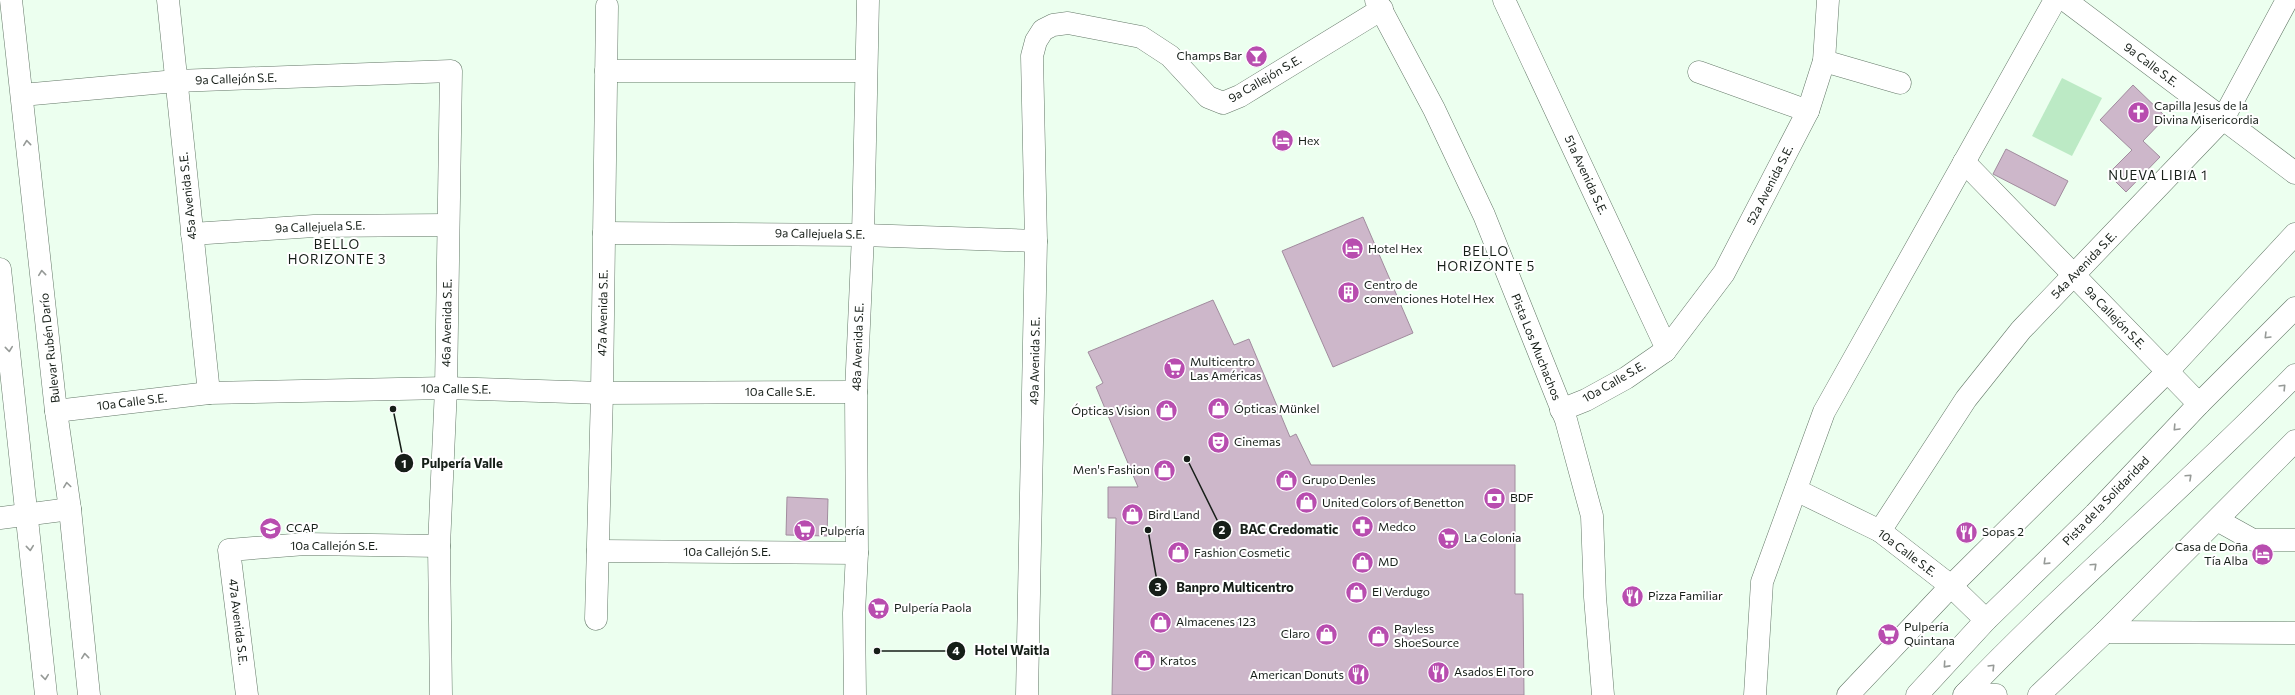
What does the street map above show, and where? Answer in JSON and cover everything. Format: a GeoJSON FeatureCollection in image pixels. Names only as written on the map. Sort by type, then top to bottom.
{"type":"FeatureCollection","features":[{"type":"Feature","properties":{"kind":"street","name":"Bulevar Rubén Darío"},"geometry":{"type":"LineString","coordinates":[[11,0],[56,411],[70,509],[89,695]]}},
{"type":"Feature","properties":{"kind":"street","name":"45a Avenida S.E."},"geometry":{"type":"LineString","coordinates":[[168,0],[209,393]]}},
{"type":"Feature","properties":{"kind":"street","name":"48a Avenida S.E."},"geometry":{"type":"LineString","coordinates":[[855,695],[854,613],[857,553],[856,392],[863,235],[868,0]]}},
{"type":"Feature","properties":{"kind":"street","name":"51a Avenida S.E."},"geometry":{"type":"LineString","coordinates":[[1504,0],[1666,347],[1664,351]]}},
{"type":"Feature","properties":{"kind":"street","name":"52a Avenida S.E."},"geometry":{"type":"LineString","coordinates":[[1664,351],[1724,273],[1808,111],[1824,62],[1828,0]]}},
{"type":"Feature","properties":{"kind":"street"},"geometry":{"type":"LineString","coordinates":[[1755,695],[1762,582],[1824,412],[2055,0]]}},
{"type":"Feature","properties":{"kind":"street","name":"9a Calle S.E."},"geometry":{"type":"LineString","coordinates":[[2065,0],[2295,173]]}},
{"type":"Feature","properties":{"kind":"street","name":"54a Avenida S.E."},"geometry":{"type":"LineString","coordinates":[[1880,531],[1966,399],[2021,330],[2223,119],[2287,0]]}},
{"type":"Feature","properties":{"kind":"street","name":"9a Callejón S.E."},"geometry":{"type":"LineString","coordinates":[[1043,30],[1053,25],[1068,23],[1141,37],[1170,56],[1208,97],[1223,103],[1240,96],[1379,5]]}},
{"type":"Feature","properties":{"kind":"street","name":"Pista Los Muchachos"},"geometry":{"type":"LineString","coordinates":[[1379,5],[1434,109],[1484,215],[1561,410],[1579,463],[1592,516],[1595,597],[1603,695]]}},
{"type":"Feature","properties":{"kind":"street","name":"47a Avenida S.E."},"geometry":{"type":"LineString","coordinates":[[596,619],[602,393],[607,6]]}},
{"type":"Feature","properties":{"kind":"street","name":"49a Avenida S.E."},"geometry":{"type":"LineString","coordinates":[[1027,695],[1036,242],[1032,56],[1036,41],[1043,30]]}},
{"type":"Feature","properties":{"kind":"street"},"geometry":{"type":"LineString","coordinates":[[1824,62],[1900,83]]}},
{"type":"Feature","properties":{"kind":"street","name":"9a Callejón S.E."},"geometry":{"type":"LineString","coordinates":[[22,95],[176,81],[451,71]]}},
{"type":"Feature","properties":{"kind":"street","name":"46a Avenida S.E."},"geometry":{"type":"LineString","coordinates":[[441,695],[439,546],[446,388],[451,71]]}},
{"type":"Feature","properties":{"kind":"street"},"geometry":{"type":"LineString","coordinates":[[606,71],[866,71]]}},
{"type":"Feature","properties":{"kind":"street"},"geometry":{"type":"LineString","coordinates":[[1699,72],[1808,111]]}},
{"type":"Feature","properties":{"kind":"street","name":"9a Callejón S.E."},"geometry":{"type":"LineString","coordinates":[[1964,162],[2199,404]]}},
{"type":"Feature","properties":{"kind":"street","name":"9a Callejuela S.E."},"geometry":{"type":"LineString","coordinates":[[192,234],[314,226],[448,225]]}},
{"type":"Feature","properties":{"kind":"street","name":"9a Callejuela S.E."},"geometry":{"type":"LineString","coordinates":[[604,233],[863,235],[1036,242]]}},
{"type":"Feature","properties":{"kind":"street"},"geometry":{"type":"LineString","coordinates":[[1848,695],[1951,586],[2167,372],[2295,234]]}},
{"type":"Feature","properties":{"kind":"street"},"geometry":{"type":"LineString","coordinates":[[0,269],[46,695]]}},
{"type":"Feature","properties":{"kind":"street","name":"Pista de la Solidaridad"},"geometry":{"type":"LineString","coordinates":[[1917,695],[1986,620],[2095,514],[2199,404],[2295,308]]}},
{"type":"Feature","properties":{"kind":"street","name":"10a Calle S.E."},"geometry":{"type":"LineString","coordinates":[[1561,410],[1586,400],[1626,378],[1664,351]]}},
{"type":"Feature","properties":{"kind":"street"},"geometry":{"type":"LineString","coordinates":[[1965,694],[2068,591],[2255,416],[2295,375]]}},
{"type":"Feature","properties":{"kind":"street","name":"10a Calle S.E."},"geometry":{"type":"LineString","coordinates":[[56,411],[209,393],[446,388],[602,393],[856,392]]}},
{"type":"Feature","properties":{"kind":"street"},"geometry":{"type":"LineString","coordinates":[[2039,695],[2105,632],[2295,441]]}},
{"type":"Feature","properties":{"kind":"street","name":"10a Calle S.E."},"geometry":{"type":"LineString","coordinates":[[1796,490],[1880,531],[1951,586],[1986,620]]}},
{"type":"Feature","properties":{"kind":"street"},"geometry":{"type":"LineString","coordinates":[[0,518],[70,509]]}},
{"type":"Feature","properties":{"kind":"street"},"geometry":{"type":"LineString","coordinates":[[2217,520],[2253,540],[2295,540]]}},
{"type":"Feature","properties":{"kind":"street","name":"10a Callejón S.E."},"geometry":{"type":"LineString","coordinates":[[229,550],[305,544],[439,546]]}},
{"type":"Feature","properties":{"kind":"street","name":"47a Avenida S.E."},"geometry":{"type":"LineString","coordinates":[[229,550],[247,695]]}},
{"type":"Feature","properties":{"kind":"street","name":"10a Callejón S.E."},"geometry":{"type":"LineString","coordinates":[[598,551],[857,553]]}},
{"type":"Feature","properties":{"kind":"street"},"geometry":{"type":"LineString","coordinates":[[2105,632],[2295,633]]}},
{"type":"Feature","properties":{"kind":"street"},"geometry":{"type":"LineString","coordinates":[[1965,694],[1996,695]]}},
{"type":"Feature","properties":{"kind":"green space"},"geometry":{"type":"Polygon","coordinates":[[[2062,78],[2102,98],[2072,156],[2032,136],[2062,78]]]}},
{"type":"Feature","properties":{"kind":"building"},"geometry":{"type":"Polygon","coordinates":[[[2133,85],[2166,117],[2143,141],[2160,157],[2126,192],[2108,174],[2132,150],[2100,120],[2133,85]]]}},
{"type":"Feature","properties":{"kind":"building"},"geometry":{"type":"Polygon","coordinates":[[[2006,149],[2068,181],[2055,206],[1993,174],[2006,149]]]}},
{"type":"Feature","properties":{"kind":"building","name":"Centro de convenciones Hotel Hex"},"geometry":{"type":"Polygon","coordinates":[[[1363,217],[1413,333],[1333,367],[1282,251],[1363,217]]]}},
{"type":"Feature","properties":{"kind":"building"},"geometry":{"type":"Polygon","coordinates":[[[1213,300],[1234,345],[1249,339],[1290,437],[1296,434],[1311,465],[1515,465],[1515,594],[1523,594],[1524,695],[1112,695],[1116,518],[1108,518],[1108,487],[1138,487],[1096,387],[1103,383],[1088,352],[1213,300]]]}},
{"type":"Feature","properties":{"kind":"building"},"geometry":{"type":"Polygon","coordinates":[[[787,497],[828,499],[827,536],[786,535],[787,497]]]}},
{"type":"Feature","properties":{"kind":"place","name":"Champs Bar"},"geometry":{"type":"Point","coordinates":[1257,56]}},
{"type":"Feature","properties":{"kind":"place","name":"Capilla Jesus de la Divina Misericordia"},"geometry":{"type":"Point","coordinates":[2138,113]}},
{"type":"Feature","properties":{"kind":"place","name":"Hex"},"geometry":{"type":"Point","coordinates":[1282,141]}},
{"type":"Feature","properties":{"kind":"place","name":"Hotel Hex"},"geometry":{"type":"Point","coordinates":[1353,249]}},
{"type":"Feature","properties":{"kind":"place","name":"Centro de convenciones Hotel Hex"},"geometry":{"type":"Point","coordinates":[1348,292]}},
{"type":"Feature","properties":{"kind":"place","name":"Multicentro Las Américas"},"geometry":{"type":"Point","coordinates":[1174,369]}},
{"type":"Feature","properties":{"kind":"place","name":"Pulpería Valle"},"geometry":{"type":"Point","coordinates":[393,409]}},
{"type":"Feature","properties":{"kind":"place","name":"Ópticas Münkel"},"geometry":{"type":"Point","coordinates":[1218,409]}},
{"type":"Feature","properties":{"kind":"place","name":"Ópticas Vision"},"geometry":{"type":"Point","coordinates":[1166,411]}},
{"type":"Feature","properties":{"kind":"place","name":"Cinemas"},"geometry":{"type":"Point","coordinates":[1219,442]}},
{"type":"Feature","properties":{"kind":"place","name":"BAC Credomatic"},"geometry":{"type":"Point","coordinates":[1187,459]}},
{"type":"Feature","properties":{"kind":"place","name":"Men's Fashion"},"geometry":{"type":"Point","coordinates":[1165,470]}},
{"type":"Feature","properties":{"kind":"place","name":"Grupo Denles"},"geometry":{"type":"Point","coordinates":[1287,480]}},
{"type":"Feature","properties":{"kind":"place","name":"BDF"},"geometry":{"type":"Point","coordinates":[1495,498]}},
{"type":"Feature","properties":{"kind":"place","name":"United Colors of Benetton"},"geometry":{"type":"Point","coordinates":[1306,503]}},
{"type":"Feature","properties":{"kind":"place","name":"Bird Land"},"geometry":{"type":"Point","coordinates":[1132,515]}},
{"type":"Feature","properties":{"kind":"place","name":"Medco"},"geometry":{"type":"Point","coordinates":[1362,527]}},
{"type":"Feature","properties":{"kind":"place","name":"CCAP"},"geometry":{"type":"Point","coordinates":[270,528]}},
{"type":"Feature","properties":{"kind":"place","name":"Banpro Multicentro"},"geometry":{"type":"Point","coordinates":[1148,530]}},
{"type":"Feature","properties":{"kind":"place","name":"Pulpería"},"geometry":{"type":"Point","coordinates":[804,531]}},
{"type":"Feature","properties":{"kind":"place","name":"Sopas 2"},"geometry":{"type":"Point","coordinates":[1966,532]}},
{"type":"Feature","properties":{"kind":"place","name":"La Colonia"},"geometry":{"type":"Point","coordinates":[1449,538]}},
{"type":"Feature","properties":{"kind":"place","name":"Fashion Cosmetic"},"geometry":{"type":"Point","coordinates":[1178,553]}},
{"type":"Feature","properties":{"kind":"place","name":"Casa de Doña Tía Alba"},"geometry":{"type":"Point","coordinates":[2263,554]}},
{"type":"Feature","properties":{"kind":"place","name":"MD"},"geometry":{"type":"Point","coordinates":[1362,562]}},
{"type":"Feature","properties":{"kind":"place","name":"El Verdugo"},"geometry":{"type":"Point","coordinates":[1356,592]}},
{"type":"Feature","properties":{"kind":"place","name":"Pizza Familiar"},"geometry":{"type":"Point","coordinates":[1633,596]}},
{"type":"Feature","properties":{"kind":"place","name":"Pulpería Paola"},"geometry":{"type":"Point","coordinates":[879,608]}},
{"type":"Feature","properties":{"kind":"place","name":"Almacenes 123"},"geometry":{"type":"Point","coordinates":[1161,622]}},
{"type":"Feature","properties":{"kind":"place","name":"Claro"},"geometry":{"type":"Point","coordinates":[1326,634]}},
{"type":"Feature","properties":{"kind":"place","name":"Pulpería Quintana"},"geometry":{"type":"Point","coordinates":[1888,634]}},
{"type":"Feature","properties":{"kind":"place","name":"Payless ShoeSource"},"geometry":{"type":"Point","coordinates":[1379,636]}},
{"type":"Feature","properties":{"kind":"place","name":"Hotel Waitla"},"geometry":{"type":"Point","coordinates":[877,651]}},
{"type":"Feature","properties":{"kind":"place","name":"Kratos"},"geometry":{"type":"Point","coordinates":[1145,661]}},
{"type":"Feature","properties":{"kind":"place","name":"Asados El Toro"},"geometry":{"type":"Point","coordinates":[1439,672]}},
{"type":"Feature","properties":{"kind":"place","name":"American Donuts"},"geometry":{"type":"Point","coordinates":[1359,675]}},
{"type":"Feature","properties":{"kind":"district","name":"NUEVA LIBIA 1"},"geometry":{"type":"Point","coordinates":[2158,175]}},
{"type":"Feature","properties":{"kind":"district","name":"BELLO HORIZONTE 3"},"geometry":{"type":"Point","coordinates":[337,252]}},
{"type":"Feature","properties":{"kind":"district","name":"BELLO HORIZONTE 5"},"geometry":{"type":"Point","coordinates":[1486,258]}}]}
